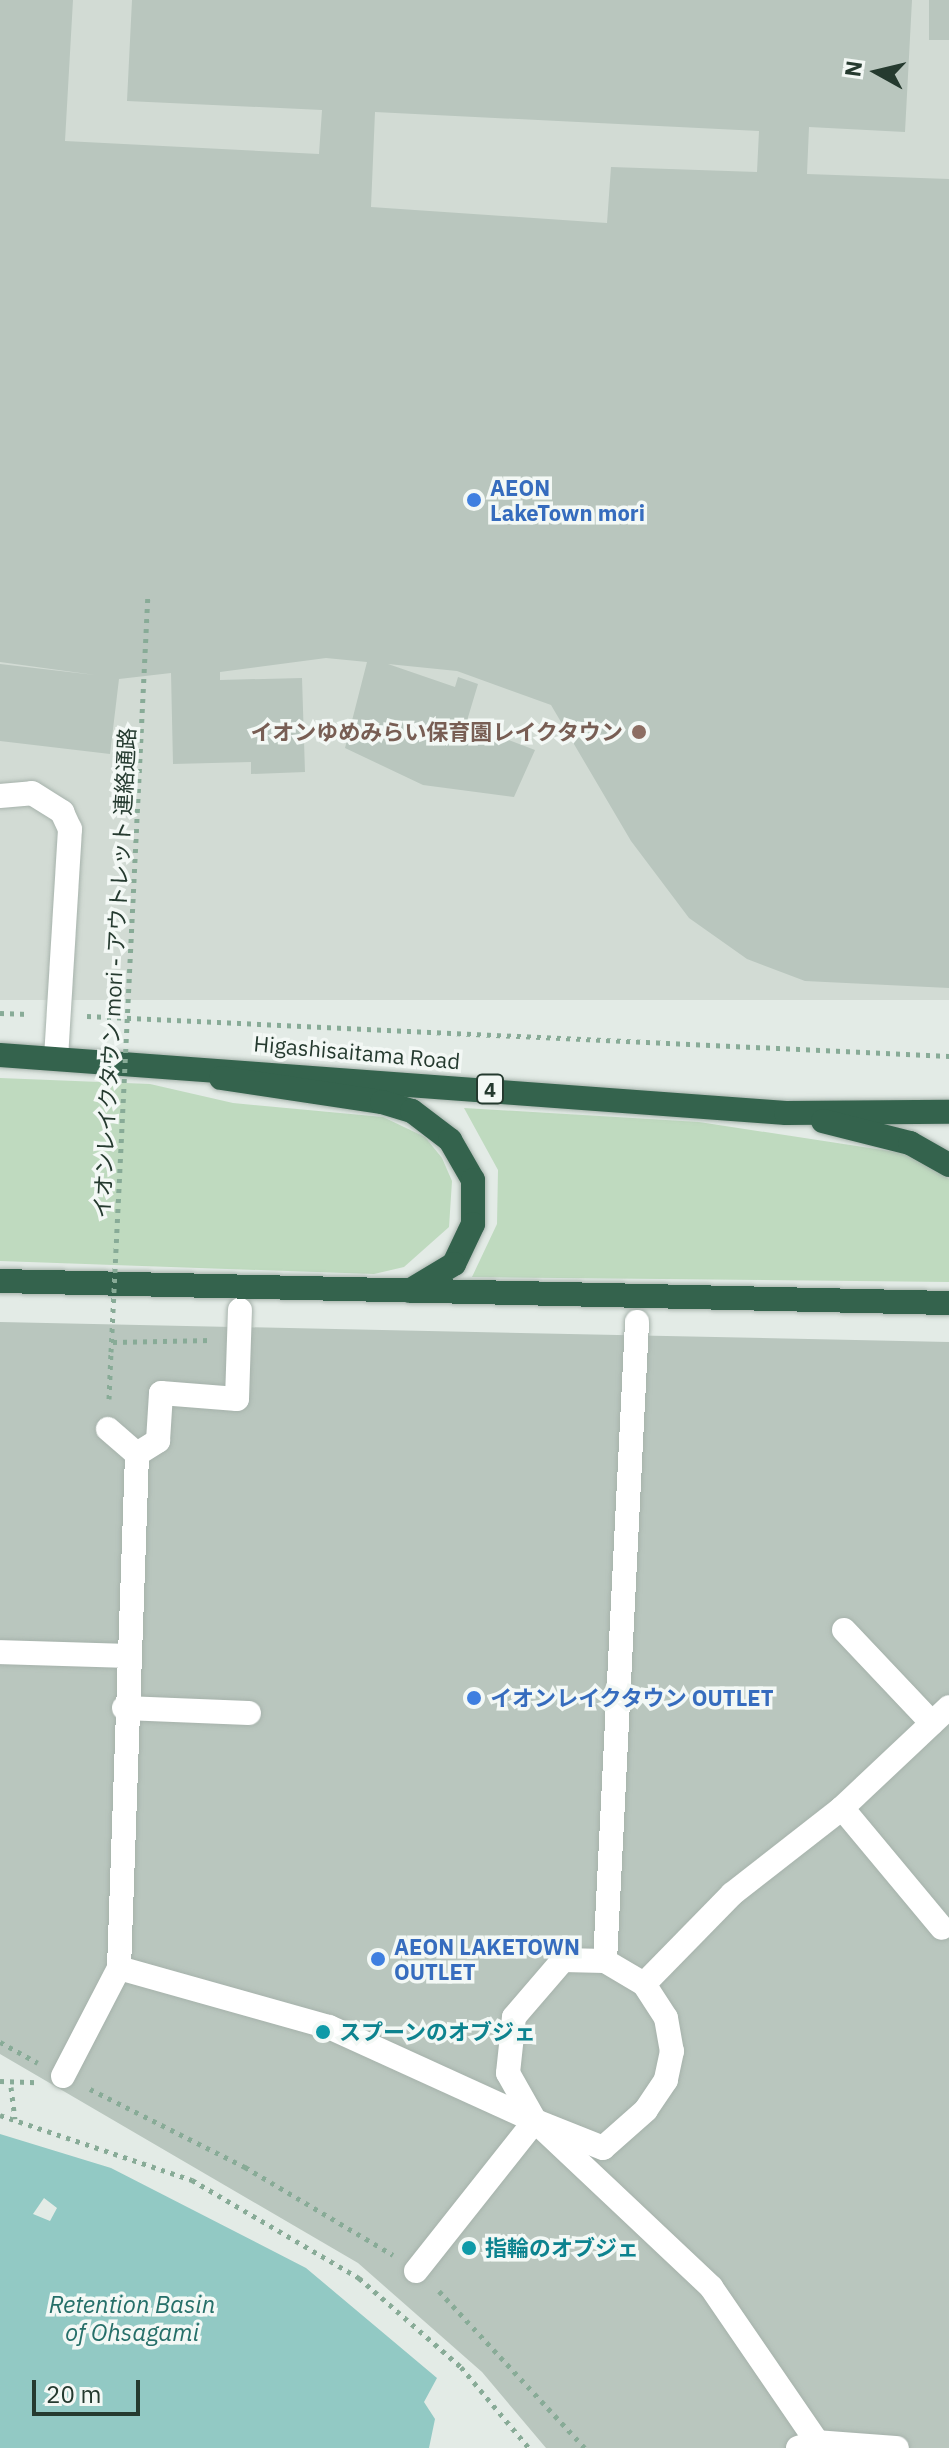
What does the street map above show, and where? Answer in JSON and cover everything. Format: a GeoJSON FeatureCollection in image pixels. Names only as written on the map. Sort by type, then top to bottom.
{"type":"FeatureCollection","features":[{"type":"Feature","properties":{"kind":"highway","name":"Higashisaitama Road"},"geometry":{"type":"LineString","coordinates":[[0,1055],[194,1064],[786,1113],[949,1112]]}},
{"type":"Feature","properties":{"kind":"highway","name":"4"},"geometry":{"type":"LineString","coordinates":[[194,1064],[261,1088],[412,1111],[450,1140],[473,1180],[469,1235],[438,1279],[399,1294]]}},
{"type":"Feature","properties":{"kind":"highway","name":"4"},"geometry":{"type":"LineString","coordinates":[[786,1113],[910,1143],[949,1165]]}},
{"type":"Feature","properties":{"kind":"highway","name":"4"},"geometry":{"type":"LineString","coordinates":[[0,1281],[399,1294],[949,1303]]}},
{"type":"Feature","properties":{"kind":"street"},"geometry":{"type":"LineString","coordinates":[[0,796],[32,793],[62,812],[70,829],[56,1057]]}},
{"type":"Feature","properties":{"kind":"street"},"geometry":{"type":"LineString","coordinates":[[137,1454],[158,1441],[161,1393],[237,1399],[240,1310]]}},
{"type":"Feature","properties":{"kind":"street"},"geometry":{"type":"LineString","coordinates":[[605,1961],[637,1322]]}},
{"type":"Feature","properties":{"kind":"street"},"geometry":{"type":"LineString","coordinates":[[108,1429],[137,1454]]}},
{"type":"Feature","properties":{"kind":"street"},"geometry":{"type":"LineString","coordinates":[[63,2076],[119,1968],[124,1708],[137,1454]]}},
{"type":"Feature","properties":{"kind":"street"},"geometry":{"type":"LineString","coordinates":[[644,1984],[732,1894],[842,1808],[940,1715],[844,1630]]}},
{"type":"Feature","properties":{"kind":"street"},"geometry":{"type":"LineString","coordinates":[[0,1652],[126,1656]]}},
{"type":"Feature","properties":{"kind":"street"},"geometry":{"type":"LineString","coordinates":[[124,1708],[249,1713]]}},
{"type":"Feature","properties":{"kind":"street"},"geometry":{"type":"LineString","coordinates":[[842,1808],[942,1928]]}},
{"type":"Feature","properties":{"kind":"street"},"geometry":{"type":"LineString","coordinates":[[119,1968],[329,2027],[535,2121],[603,2148],[646,2110],[666,2080],[672,2051],[666,2018],[644,1984],[605,1961],[563,1960],[514,2017],[508,2073],[535,2121],[711,2287],[808,2445],[897,2448]]}},
{"type":"Feature","properties":{"kind":"street"},"geometry":{"type":"LineString","coordinates":[[416,2271],[535,2121]]}},
{"type":"Feature","properties":{"kind":"path","name":"イオンレイクタウン mori - アウトレット 連絡通路"},"geometry":{"type":"LineString","coordinates":[[108,1429],[148,594]]}},
{"type":"Feature","properties":{"kind":"path"},"geometry":{"type":"LineString","coordinates":[[0,1013],[949,1056]]}},
{"type":"Feature","properties":{"kind":"path"},"geometry":{"type":"LineString","coordinates":[[113,1342],[239,1340]]}},
{"type":"Feature","properties":{"kind":"path"},"geometry":{"type":"LineString","coordinates":[[0,2042],[245,2167],[416,2271],[585,2448]]}},
{"type":"Feature","properties":{"kind":"path"},"geometry":{"type":"LineString","coordinates":[[11,2087],[15,2119]]}},
{"type":"Feature","properties":{"kind":"path"},"geometry":{"type":"LineString","coordinates":[[0,2115],[192,2180],[359,2278],[461,2367],[529,2448]]}},
{"type":"Feature","properties":{"kind":"shaded area","name":"AEON LakeTown mori"},"geometry":{"type":"Polygon","coordinates":[[[0,0],[949,0],[949,1000],[0,1000],[0,0]]]}},
{"type":"Feature","properties":{"kind":"green space"},"geometry":{"type":"Polygon","coordinates":[[[0,1078],[150,1084],[233,1103],[383,1117],[425,1137],[442,1158],[452,1181],[449,1227],[404,1267],[374,1274],[0,1261],[0,1078]]]}},
{"type":"Feature","properties":{"kind":"green space"},"geometry":{"type":"Polygon","coordinates":[[[464,1108],[699,1122],[909,1154],[949,1179],[949,1282],[472,1277],[497,1224],[498,1170],[464,1108]]]}},
{"type":"Feature","properties":{"kind":"water","name":"Retention Basin of Ohsagami"},"geometry":{"type":"Polygon","coordinates":[[[0,2134],[111,2168],[306,2268],[437,2378],[424,2402],[435,2419],[429,2448],[0,2448],[0,2134]],[[44,2198],[33,2214],[50,2221],[57,2208],[44,2198]]]}},
{"type":"Feature","properties":{"kind":"building","name":"AEON LakeTown mori"},"geometry":{"type":"Polygon","coordinates":[[[0,0],[73,0],[65,141],[319,154],[322,110],[127,101],[132,0],[912,0],[905,132],[809,127],[807,174],[949,179],[949,988],[805,981],[747,959],[689,918],[631,841],[551,705],[457,671],[388,664],[455,687],[458,677],[478,684],[466,724],[535,750],[514,797],[423,785],[345,748],[367,662],[326,658],[220,672],[220,680],[302,678],[305,772],[251,774],[251,762],[173,764],[171,673],[119,679],[110,754],[0,741],[0,664],[95,675],[0,662],[0,0]],[[375,112],[371,207],[607,223],[611,167],[757,172],[759,131],[375,112]]]}},
{"type":"Feature","properties":{"kind":"building"},"geometry":{"type":"Polygon","coordinates":[[[929,0],[949,0],[949,40],[929,40],[929,0]]]}},
{"type":"Feature","properties":{"kind":"building","name":"イオンレイクタウン OUTLET"},"geometry":{"type":"Polygon","coordinates":[[[0,1322],[949,1342],[949,2448],[546,2448],[482,2372],[358,2263],[0,2054],[0,1322]]]}},
{"type":"Feature","properties":{"kind":"place","name":"AEON LakeTown mori"},"geometry":{"type":"Point","coordinates":[474,500]}},
{"type":"Feature","properties":{"kind":"place","name":"イオンゆめみらい保育園レイクタウン"},"geometry":{"type":"Point","coordinates":[639,732]}},
{"type":"Feature","properties":{"kind":"place","name":"イオンレイクタウン OUTLET"},"geometry":{"type":"Point","coordinates":[474,1698]}},
{"type":"Feature","properties":{"kind":"place","name":"AEON LAKETOWN OUTLET"},"geometry":{"type":"Point","coordinates":[378,1959]}},
{"type":"Feature","properties":{"kind":"place","name":"スプーンのオブジェ"},"geometry":{"type":"Point","coordinates":[323,2032]}},
{"type":"Feature","properties":{"kind":"place","name":"指輪のオブジェ"},"geometry":{"type":"Point","coordinates":[469,2248]}}]}
